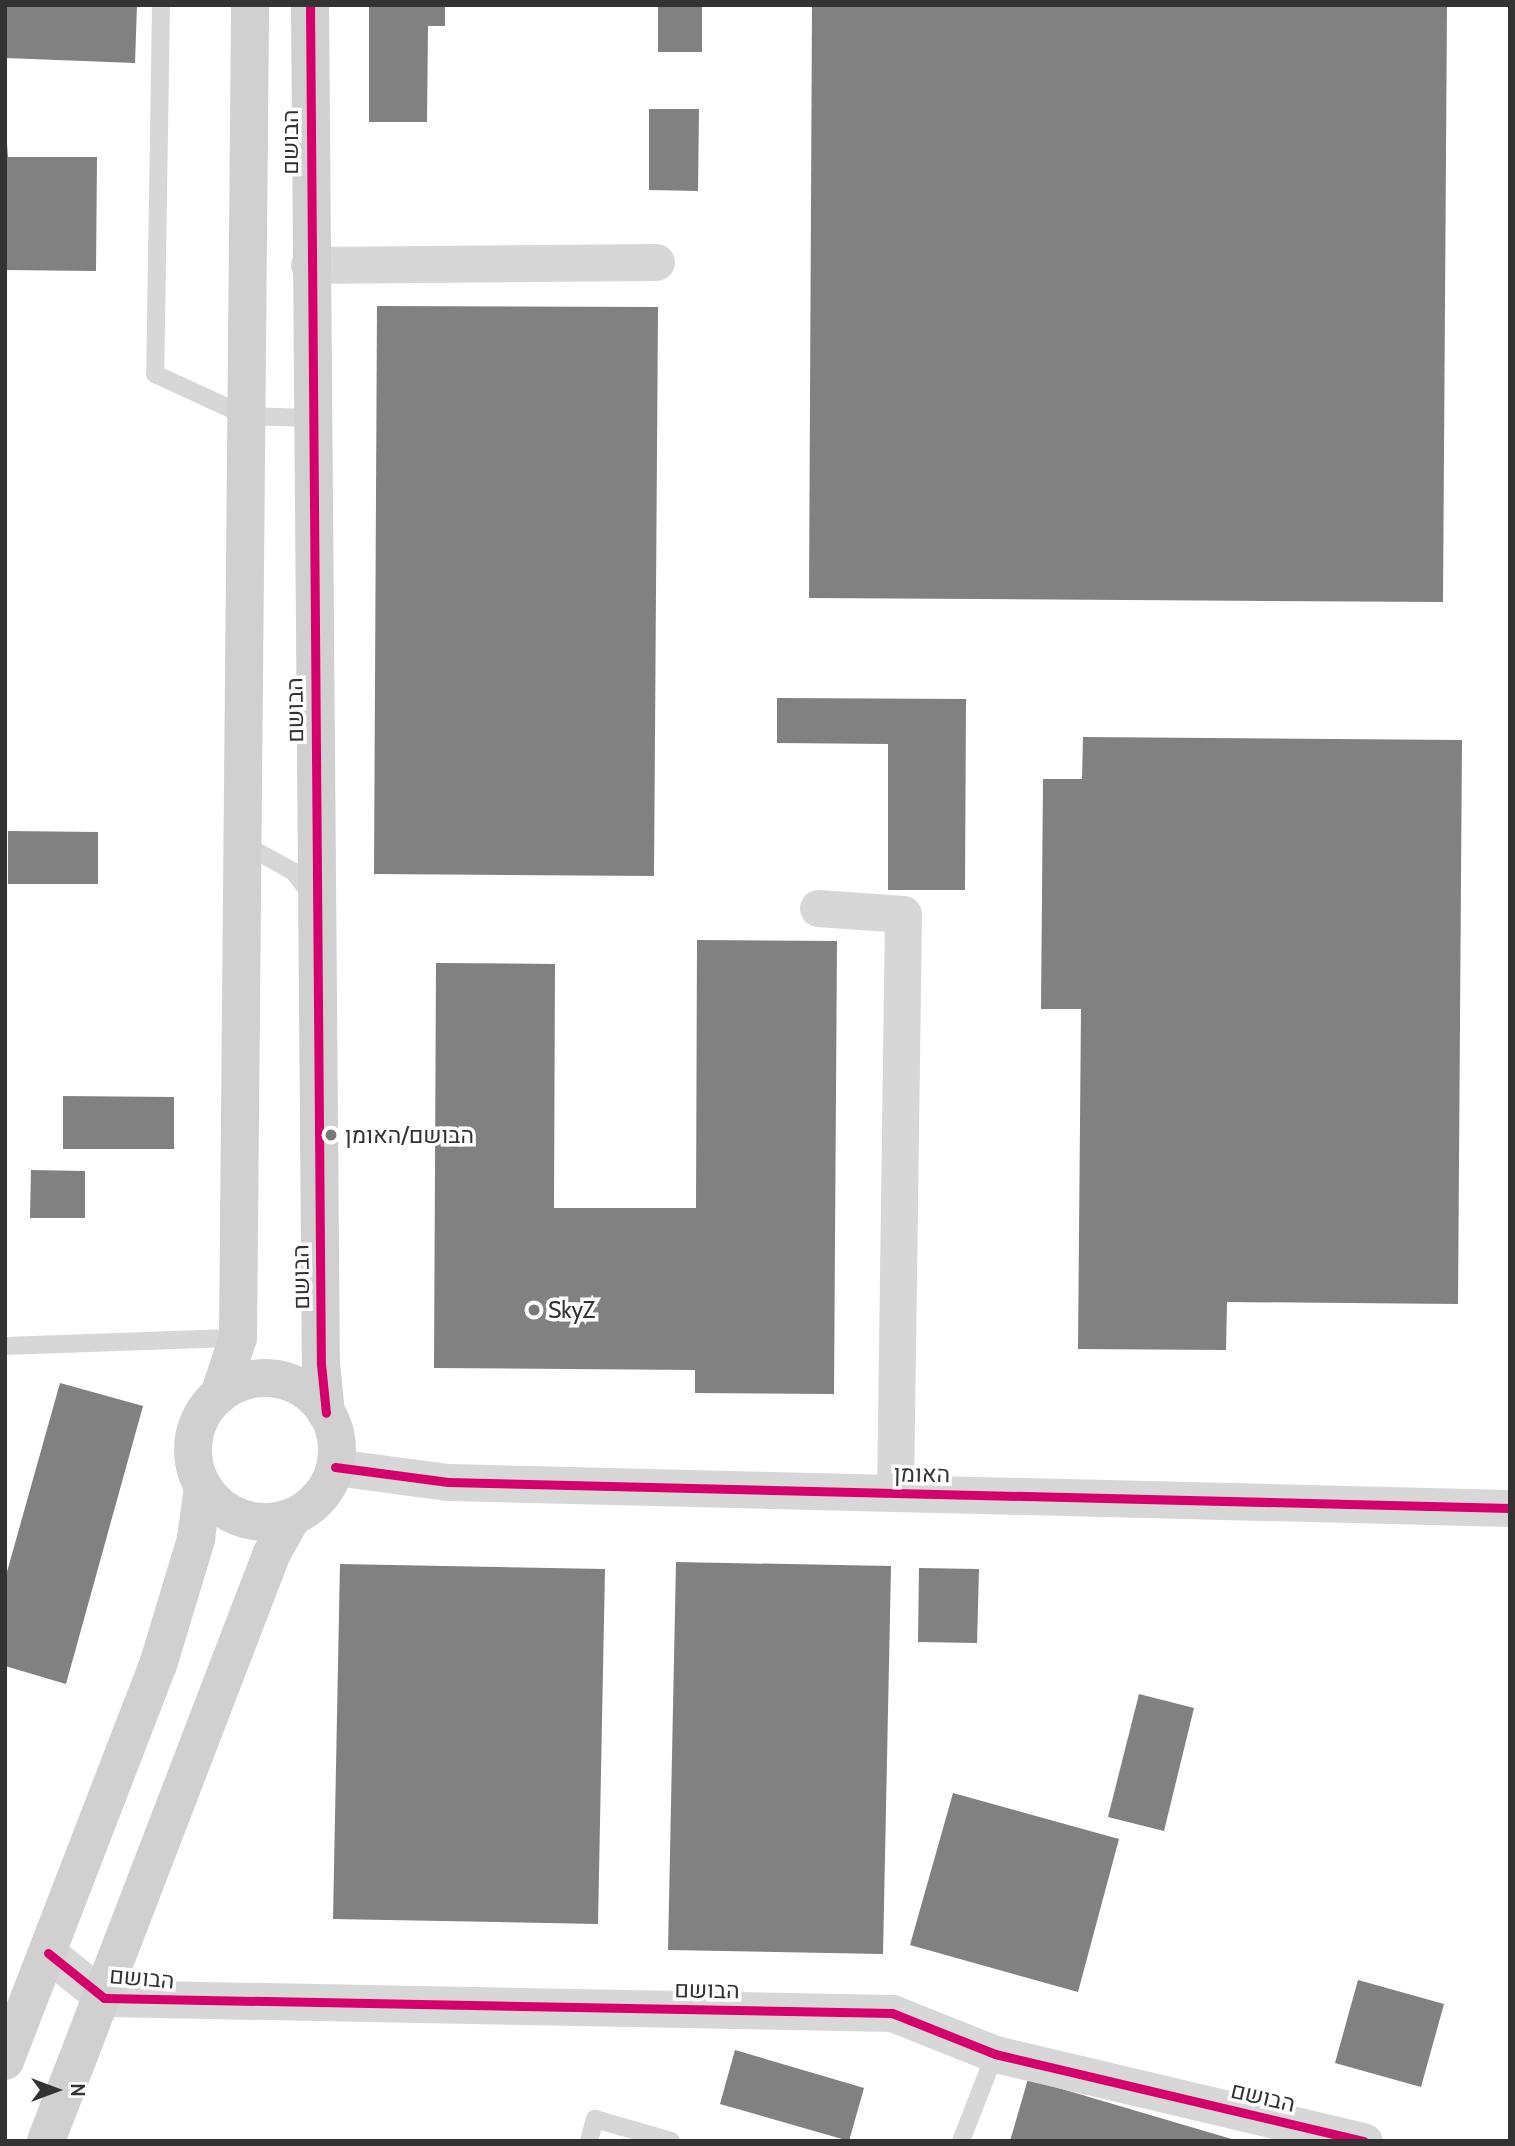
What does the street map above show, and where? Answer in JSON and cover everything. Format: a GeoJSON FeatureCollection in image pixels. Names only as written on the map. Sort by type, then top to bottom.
{"type":"FeatureCollection","features":[{"type":"Feature","properties":{"kind":"street","name":"הבושם"},"geometry":{"type":"LineString","coordinates":[[219,1395],[238,1338],[250,5]]}},
{"type":"Feature","properties":{"kind":"street","name":"הבושם"},"geometry":{"type":"LineString","coordinates":[[310,5],[309,265],[321,1364],[326,1413]]}},
{"type":"Feature","properties":{"kind":"street"},"geometry":{"type":"LineString","coordinates":[[309,265],[656,262]]}},
{"type":"Feature","properties":{"kind":"street"},"geometry":{"type":"LineString","coordinates":[[818,908],[903,914],[895,1492]]}},
{"type":"Feature","properties":{"kind":"street"},"geometry":{"type":"LineString","coordinates":[[249,1380],[282,1380],[313,1396],[326,1413],[337,1444],[335,1467],[319,1497],[292,1517],[263,1522],[243,1518],[217,1503],[203,1487],[196,1469],[194,1438],[200,1419],[219,1395],[249,1380]]}},
{"type":"Feature","properties":{"kind":"street","name":"האומן"},"geometry":{"type":"LineString","coordinates":[[335,1467],[448,1482],[1510,1508]]}},
{"type":"Feature","properties":{"kind":"street"},"geometry":{"type":"LineString","coordinates":[[5,2061],[158,1665],[196,1539],[203,1487]]}},
{"type":"Feature","properties":{"kind":"street","name":"הבושם"},"geometry":{"type":"LineString","coordinates":[[46,2141],[104,1998],[272,1553],[292,1517]]}},
{"type":"Feature","properties":{"kind":"street","name":"הבושם"},"geometry":{"type":"LineString","coordinates":[[48,1953],[104,1998],[892,2013],[995,2054],[1364,2141]]}},
{"type":"Feature","properties":{"kind":"lane"},"geometry":{"type":"LineString","coordinates":[[161,5],[155,374],[246,416],[311,418]]}},
{"type":"Feature","properties":{"kind":"lane"},"geometry":{"type":"LineString","coordinates":[[243,843],[294,872],[316,902]]}},
{"type":"Feature","properties":{"kind":"lane"},"geometry":{"type":"LineString","coordinates":[[6,1351],[238,1338]]}},
{"type":"Feature","properties":{"kind":"lane"},"geometry":{"type":"LineString","coordinates":[[961,2141],[995,2054]]}},
{"type":"Feature","properties":{"kind":"lane"},"geometry":{"type":"LineString","coordinates":[[589,2141],[595,2119],[671,2141]]}},
{"type":"Feature","properties":{"kind":"building"},"geometry":{"type":"Polygon","coordinates":[[[6,5],[137,5],[135,63],[5,58],[6,5]]]}},
{"type":"Feature","properties":{"kind":"building"},"geometry":{"type":"Polygon","coordinates":[[[369,5],[445,5],[445,26],[428,26],[427,122],[369,122],[369,5]]]}},
{"type":"Feature","properties":{"kind":"building"},"geometry":{"type":"Polygon","coordinates":[[[658,5],[702,5],[702,52],[658,52],[658,5]]]}},
{"type":"Feature","properties":{"kind":"building"},"geometry":{"type":"Polygon","coordinates":[[[812,5],[1447,5],[1443,602],[809,598],[812,5]]]}},
{"type":"Feature","properties":{"kind":"building"},"geometry":{"type":"Polygon","coordinates":[[[649,109],[699,109],[698,191],[649,190],[649,109]]]}},
{"type":"Feature","properties":{"kind":"building"},"geometry":{"type":"Polygon","coordinates":[[[5,115],[8,157],[97,157],[96,271],[5,270],[5,115]]]}},
{"type":"Feature","properties":{"kind":"building"},"geometry":{"type":"Polygon","coordinates":[[[377,306],[658,307],[654,876],[374,874],[377,306]]]}},
{"type":"Feature","properties":{"kind":"building"},"geometry":{"type":"Polygon","coordinates":[[[777,698],[966,699],[965,890],[888,890],[888,744],[777,743],[777,698]]]}},
{"type":"Feature","properties":{"kind":"building"},"geometry":{"type":"Polygon","coordinates":[[[1083,737],[1462,740],[1458,1304],[1227,1302],[1226,1350],[1078,1349],[1081,1009],[1041,1009],[1043,779],[1082,779],[1083,737]]]}},
{"type":"Feature","properties":{"kind":"building"},"geometry":{"type":"Polygon","coordinates":[[[8,831],[98,832],[98,884],[8,884],[8,831]]]}},
{"type":"Feature","properties":{"kind":"building"},"geometry":{"type":"Polygon","coordinates":[[[697,940],[837,941],[834,1394],[695,1393],[695,1370],[434,1368],[436,963],[555,964],[554,1208],[696,1208],[697,940]]]}},
{"type":"Feature","properties":{"kind":"building"},"geometry":{"type":"Polygon","coordinates":[[[63,1096],[174,1097],[174,1149],[63,1149],[63,1096]]]}},
{"type":"Feature","properties":{"kind":"building"},"geometry":{"type":"Polygon","coordinates":[[[31,1170],[85,1171],[85,1218],[30,1218],[31,1170]]]}},
{"type":"Feature","properties":{"kind":"building"},"geometry":{"type":"Polygon","coordinates":[[[60,1383],[143,1406],[66,1684],[5,1666],[5,1579],[60,1383]]]}},
{"type":"Feature","properties":{"kind":"building"},"geometry":{"type":"Polygon","coordinates":[[[676,1562],[891,1566],[883,1954],[668,1950],[676,1562]]]}},
{"type":"Feature","properties":{"kind":"building"},"geometry":{"type":"Polygon","coordinates":[[[340,1564],[605,1569],[598,1924],[333,1919],[340,1564]]]}},
{"type":"Feature","properties":{"kind":"building"},"geometry":{"type":"Polygon","coordinates":[[[919,1568],[979,1569],[977,1643],[918,1642],[919,1568]]]}},
{"type":"Feature","properties":{"kind":"building"},"geometry":{"type":"Polygon","coordinates":[[[1139,1694],[1194,1708],[1164,1831],[1108,1817],[1139,1694]]]}},
{"type":"Feature","properties":{"kind":"building"},"geometry":{"type":"Polygon","coordinates":[[[953,1793],[1119,1839],[1078,1992],[910,1945],[953,1793]]]}},
{"type":"Feature","properties":{"kind":"building"},"geometry":{"type":"Polygon","coordinates":[[[1358,1980],[1444,2004],[1421,2087],[1335,2063],[1358,1980]]]}},
{"type":"Feature","properties":{"kind":"building"},"geometry":{"type":"Polygon","coordinates":[[[735,2050],[864,2088],[849,2141],[720,2104],[735,2050]]]}},
{"type":"Feature","properties":{"kind":"building"},"geometry":{"type":"Polygon","coordinates":[[[1028,2079],[1235,2140],[1235,2141],[1010,2141],[1028,2079]]]}},
{"type":"Feature","properties":{"kind":"cycle path"},"geometry":{"type":"LineString","coordinates":[[310,5],[321,1364],[326,1413]]}},
{"type":"Feature","properties":{"kind":"cycle path"},"geometry":{"type":"LineString","coordinates":[[335,1467],[448,1482],[1510,1508]]}},
{"type":"Feature","properties":{"kind":"cycle path"},"geometry":{"type":"LineString","coordinates":[[48,1953],[104,1998],[892,2013],[995,2054],[1364,2141]]}},
{"type":"Feature","properties":{"kind":"place","name":"הבושם/האומן"},"geometry":{"type":"Point","coordinates":[331,1135]}},
{"type":"Feature","properties":{"kind":"place","name":"SkyZ"},"geometry":{"type":"Point","coordinates":[534,1310]}}]}
